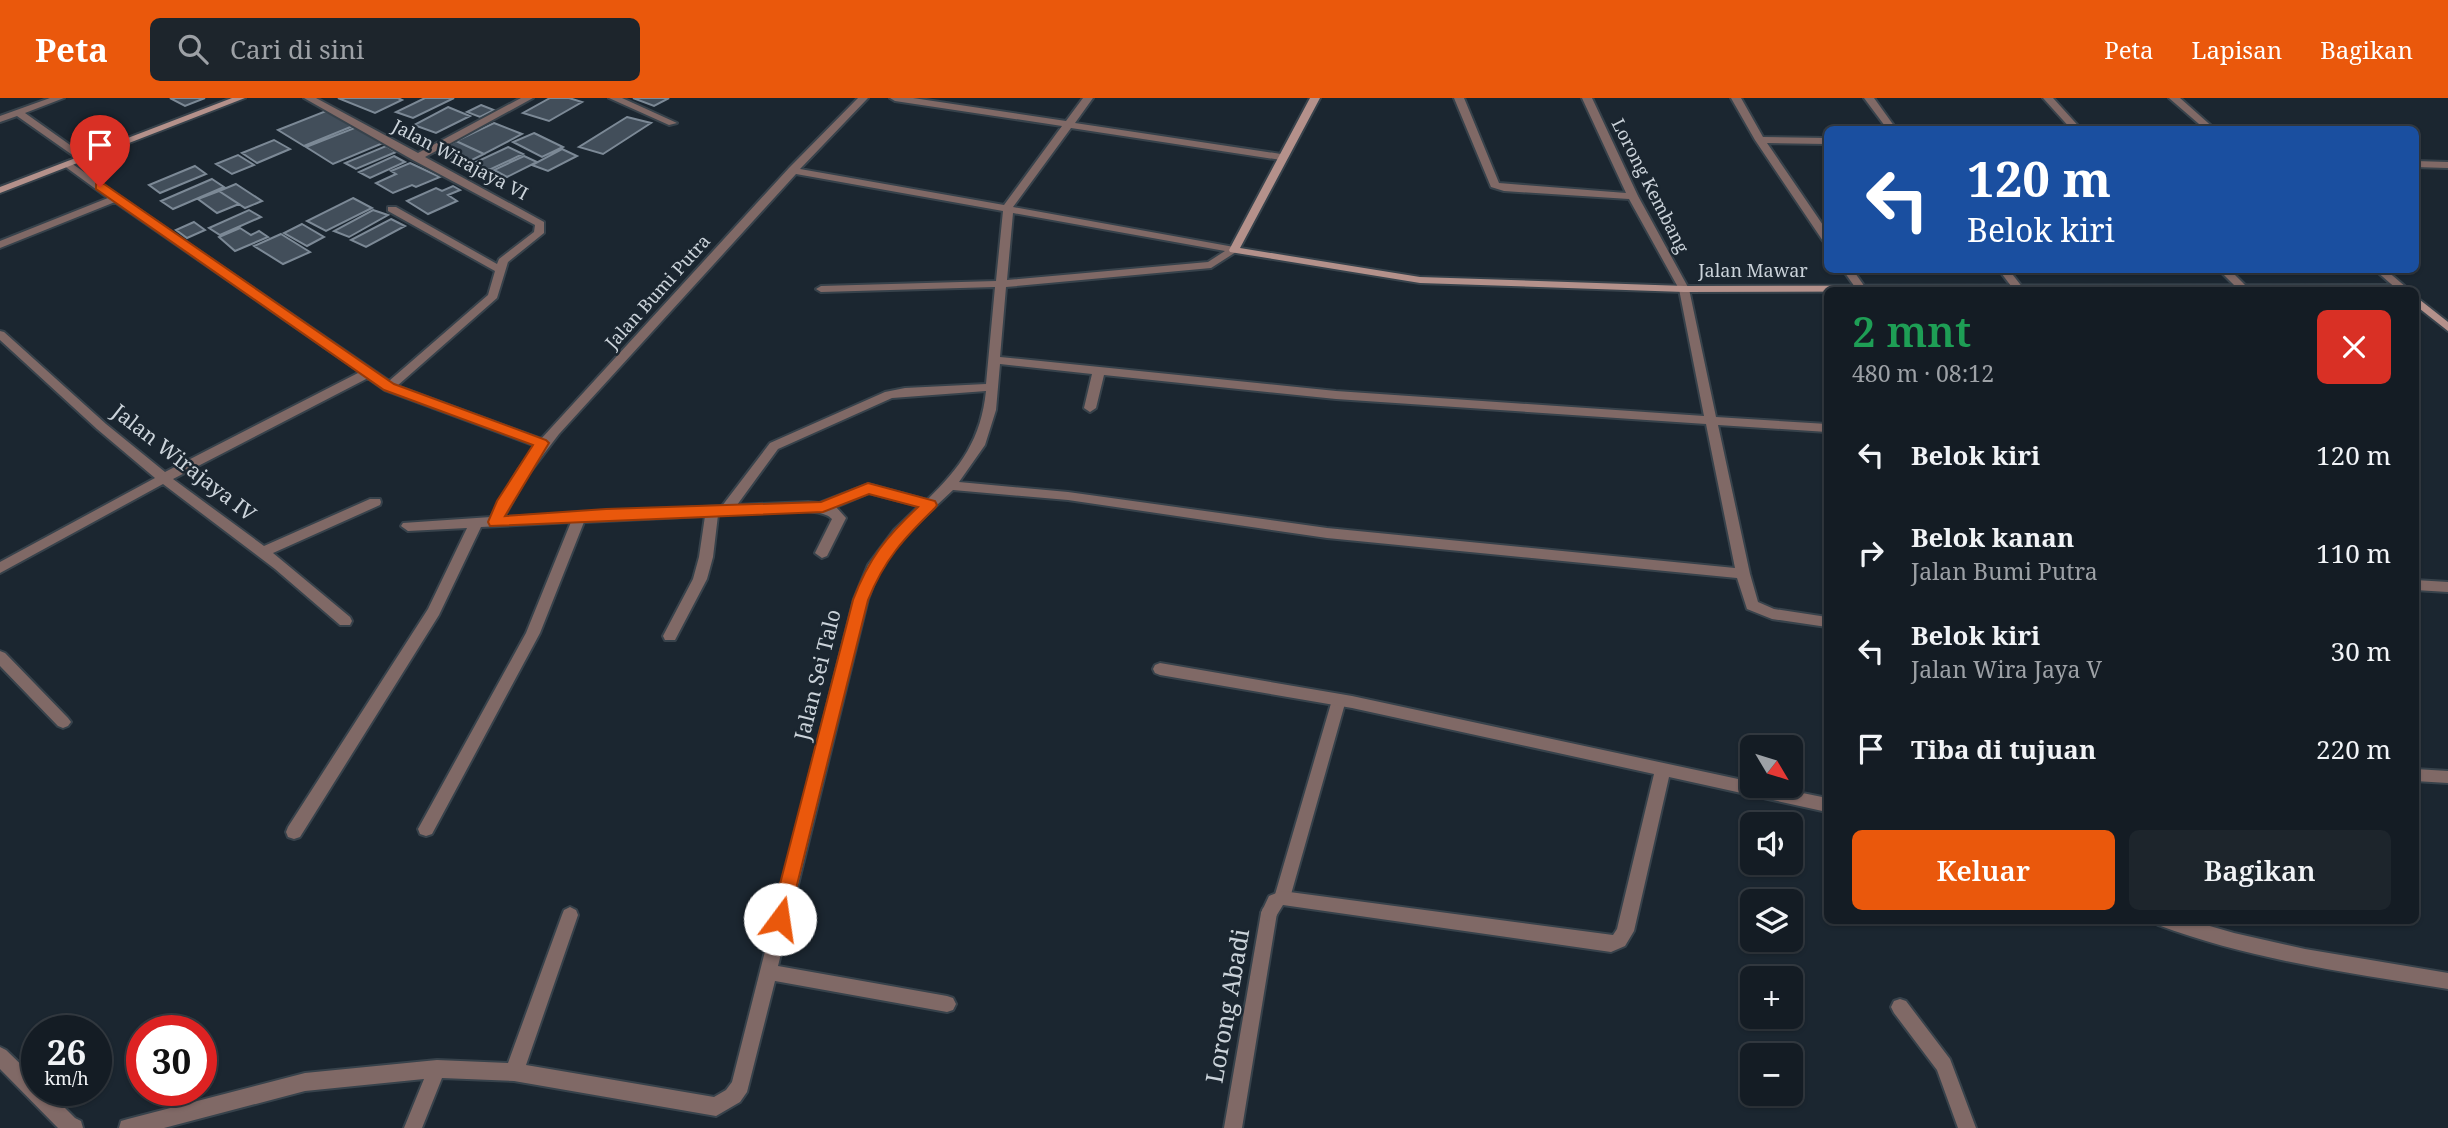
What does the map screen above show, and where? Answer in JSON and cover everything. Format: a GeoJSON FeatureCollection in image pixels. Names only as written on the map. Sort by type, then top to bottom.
{"type":"FeatureCollection","features":[{"type":"Feature","properties":{"kind":"street"},"geometry":{"type":"LineString","coordinates":[[0,119],[59,98]]}},
{"type":"Feature","properties":{"kind":"street"},"geometry":{"type":"LineString","coordinates":[[0,190],[240,98]]}},
{"type":"Feature","properties":{"kind":"street","name":"Jalan Wirajaya VI"},"geometry":{"type":"LineString","coordinates":[[309,98],[540,224],[539,233],[509,255],[500,270],[499,282],[493,296],[389,387]]}},
{"type":"Feature","properties":{"kind":"street"},"geometry":{"type":"LineString","coordinates":[[416,158],[528,98]]}},
{"type":"Feature","properties":{"kind":"street"},"geometry":{"type":"LineString","coordinates":[[616,98],[672,123]]}},
{"type":"Feature","properties":{"kind":"street","name":"Jalan Bumi Putra"},"geometry":{"type":"LineString","coordinates":[[495,522],[510,492],[541,443],[602,380],[792,170],[863,98]]}},
{"type":"Feature","properties":{"kind":"street"},"geometry":{"type":"LineString","coordinates":[[895,98],[1281,158]]}},
{"type":"Feature","properties":{"kind":"street"},"geometry":{"type":"LineString","coordinates":[[1008,207],[1088,98]]}},
{"type":"Feature","properties":{"kind":"street"},"geometry":{"type":"LineString","coordinates":[[821,289],[1000,284],[1211,265],[1234,250],[1315,98]]}},
{"type":"Feature","properties":{"kind":"street"},"geometry":{"type":"LineString","coordinates":[[1459,98],[1495,185],[1504,188],[1633,196]]}},
{"type":"Feature","properties":{"kind":"street","name":"Lorong Kembang"},"geometry":{"type":"LineString","coordinates":[[1587,98],[1633,196],[1684,289],[1743,574],[1752,605],[1757,609],[1824,621]]}},
{"type":"Feature","properties":{"kind":"street"},"geometry":{"type":"LineString","coordinates":[[1736,98],[1760,140],[1824,235]]}},
{"type":"Feature","properties":{"kind":"street"},"geometry":{"type":"LineString","coordinates":[[1869,98],[1890,126]]}},
{"type":"Feature","properties":{"kind":"street"},"geometry":{"type":"LineString","coordinates":[[2048,98],[2074,126]]}},
{"type":"Feature","properties":{"kind":"street"},"geometry":{"type":"LineString","coordinates":[[2174,98],[2206,126]]}},
{"type":"Feature","properties":{"kind":"street"},"geometry":{"type":"LineString","coordinates":[[18,113],[84,159]]}},
{"type":"Feature","properties":{"kind":"street"},"geometry":{"type":"LineString","coordinates":[[1760,140],[1824,141]]}},
{"type":"Feature","properties":{"kind":"street"},"geometry":{"type":"LineString","coordinates":[[2419,164],[2448,165]]}},
{"type":"Feature","properties":{"kind":"street"},"geometry":{"type":"LineString","coordinates":[[68,165],[389,387],[541,443]]}},
{"type":"Feature","properties":{"kind":"street"},"geometry":{"type":"LineString","coordinates":[[792,170],[1234,250]]}},
{"type":"Feature","properties":{"kind":"street"},"geometry":{"type":"LineString","coordinates":[[0,245],[116,198]]}},
{"type":"Feature","properties":{"kind":"street","name":"Jalan Sei Talo"},"geometry":{"type":"LineString","coordinates":[[128,1128],[305,1082],[437,1069],[514,1072],[716,1107],[733,1096],[740,1086],[860,600],[873,568],[899,533],[950,485],[979,445],[990,410],[1008,207]]}},
{"type":"Feature","properties":{"kind":"street"},"geometry":{"type":"LineString","coordinates":[[392,209],[500,270]]}},
{"type":"Feature","properties":{"kind":"street","name":"Jalan Mawar"},"geometry":{"type":"LineString","coordinates":[[1234,250],[1420,280],[1684,289],[1824,290]]}},
{"type":"Feature","properties":{"kind":"street"},"geometry":{"type":"LineString","coordinates":[[2006,273],[2017,287]]}},
{"type":"Feature","properties":{"kind":"street"},"geometry":{"type":"LineString","coordinates":[[2227,273],[2242,287]]}},
{"type":"Feature","properties":{"kind":"street"},"geometry":{"type":"LineString","coordinates":[[2383,273],[2400,287]]}},
{"type":"Feature","properties":{"kind":"street"},"geometry":{"type":"LineString","coordinates":[[2419,303],[2448,328]]}},
{"type":"Feature","properties":{"kind":"street","name":"Jalan Wirajaya IV"},"geometry":{"type":"LineString","coordinates":[[0,334],[79,407],[164,478],[265,551],[345,621]]}},
{"type":"Feature","properties":{"kind":"street"},"geometry":{"type":"LineString","coordinates":[[995,360],[1336,395],[1824,428]]}},
{"type":"Feature","properties":{"kind":"street"},"geometry":{"type":"LineString","coordinates":[[1090,408],[1099,369]]}},
{"type":"Feature","properties":{"kind":"street"},"geometry":{"type":"LineString","coordinates":[[0,568],[164,478],[368,373]]}},
{"type":"Feature","properties":{"kind":"street"},"geometry":{"type":"LineString","coordinates":[[727,509],[774,446],[889,395],[992,387]]}},
{"type":"Feature","properties":{"kind":"street"},"geometry":{"type":"LineString","coordinates":[[950,485],[1068,496],[1326,533],[1743,574]]}},
{"type":"Feature","properties":{"kind":"street"},"geometry":{"type":"LineString","coordinates":[[823,507],[868,488],[930,505]]}},
{"type":"Feature","properties":{"kind":"street"},"geometry":{"type":"LineString","coordinates":[[265,551],[375,502]]}},
{"type":"Feature","properties":{"kind":"street"},"geometry":{"type":"LineString","coordinates":[[408,526],[727,509],[823,507],[832,510],[839,518],[822,553]]}},
{"type":"Feature","properties":{"kind":"street"},"geometry":{"type":"LineString","coordinates":[[670,636],[700,579],[706,557],[712,510]]}},
{"type":"Feature","properties":{"kind":"street"},"geometry":{"type":"LineString","coordinates":[[426,829],[533,633],[580,516]]}},
{"type":"Feature","properties":{"kind":"street"},"geometry":{"type":"LineString","coordinates":[[294,832],[434,611],[476,523]]}},
{"type":"Feature","properties":{"kind":"street"},"geometry":{"type":"LineString","coordinates":[[2419,584],[2448,587]]}},
{"type":"Feature","properties":{"kind":"street"},"geometry":{"type":"LineString","coordinates":[[0,657],[63,722]]}},
{"type":"Feature","properties":{"kind":"street"},"geometry":{"type":"LineString","coordinates":[[1160,669],[1339,700],[1663,768],[1824,805]]}},
{"type":"Feature","properties":{"kind":"street"},"geometry":{"type":"LineString","coordinates":[[1339,700],[1282,898],[1611,944],[1619,941],[1625,932],[1663,768]]}},
{"type":"Feature","properties":{"kind":"street"},"geometry":{"type":"LineString","coordinates":[[2419,775],[2448,777]]}},
{"type":"Feature","properties":{"kind":"street","name":"Lorong Abadi"},"geometry":{"type":"LineString","coordinates":[[1233,1128],[1269,913],[1275,901],[1282,898]]}},
{"type":"Feature","properties":{"kind":"street"},"geometry":{"type":"LineString","coordinates":[[514,1072],[570,915]]}},
{"type":"Feature","properties":{"kind":"street"},"geometry":{"type":"LineString","coordinates":[[2175,924],[2303,957],[2448,981]]}},
{"type":"Feature","properties":{"kind":"street"},"geometry":{"type":"LineString","coordinates":[[767,972],[947,1004]]}},
{"type":"Feature","properties":{"kind":"street"},"geometry":{"type":"LineString","coordinates":[[1900,1007],[1944,1065],[1967,1128]]}},
{"type":"Feature","properties":{"kind":"street"},"geometry":{"type":"LineString","coordinates":[[0,1056],[74,1128]]}},
{"type":"Feature","properties":{"kind":"street"},"geometry":{"type":"LineString","coordinates":[[413,1128],[437,1069]]}},
{"type":"Feature","properties":{"kind":"building"},"geometry":{"type":"Polygon","coordinates":[[[170,98],[205,98],[185,106],[170,98]]]}},
{"type":"Feature","properties":{"kind":"building"},"geometry":{"type":"Polygon","coordinates":[[[338,98],[398,98],[402,100],[375,113],[338,98]]]}},
{"type":"Feature","properties":{"kind":"building"},"geometry":{"type":"Polygon","coordinates":[[[425,98],[454,98],[413,118],[396,112],[425,98]]]}},
{"type":"Feature","properties":{"kind":"building"},"geometry":{"type":"Polygon","coordinates":[[[550,98],[569,98],[582,102],[549,121],[523,113],[550,98]]]}},
{"type":"Feature","properties":{"kind":"building"},"geometry":{"type":"Polygon","coordinates":[[[633,98],[669,98],[654,106],[633,98]]]}},
{"type":"Feature","properties":{"kind":"building"},"geometry":{"type":"Polygon","coordinates":[[[481,105],[494,110],[480,117],[467,112],[481,105]]]}},
{"type":"Feature","properties":{"kind":"building"},"geometry":{"type":"Polygon","coordinates":[[[448,107],[470,116],[436,133],[414,125],[448,107]]]}},
{"type":"Feature","properties":{"kind":"building"},"geometry":{"type":"Polygon","coordinates":[[[326,111],[353,126],[304,146],[278,130],[326,111]]]}},
{"type":"Feature","properties":{"kind":"building"},"geometry":{"type":"Polygon","coordinates":[[[627,117],[651,123],[603,154],[579,147],[627,117]]]}},
{"type":"Feature","properties":{"kind":"building"},"geometry":{"type":"Polygon","coordinates":[[[494,123],[522,134],[484,154],[456,141],[494,123]]]}},
{"type":"Feature","properties":{"kind":"building"},"geometry":{"type":"Polygon","coordinates":[[[357,127],[383,143],[333,164],[306,147],[357,127]]]}},
{"type":"Feature","properties":{"kind":"building"},"geometry":{"type":"Polygon","coordinates":[[[534,133],[563,147],[542,157],[513,142],[534,133]]]}},
{"type":"Feature","properties":{"kind":"building"},"geometry":{"type":"Polygon","coordinates":[[[274,140],[290,149],[257,163],[242,153],[274,140]]]}},
{"type":"Feature","properties":{"kind":"building"},"geometry":{"type":"Polygon","coordinates":[[[456,141],[484,154],[462,165],[435,152],[456,141]]]}},
{"type":"Feature","properties":{"kind":"building"},"geometry":{"type":"Polygon","coordinates":[[[386,146],[396,152],[356,169],[345,163],[386,146]]]}},
{"type":"Feature","properties":{"kind":"building"},"geometry":{"type":"Polygon","coordinates":[[[508,147],[523,154],[489,170],[474,163],[508,147]]]}},
{"type":"Feature","properties":{"kind":"building"},"geometry":{"type":"Polygon","coordinates":[[[562,149],[577,156],[548,171],[532,165],[562,149]]]}},
{"type":"Feature","properties":{"kind":"building"},"geometry":{"type":"Polygon","coordinates":[[[238,155],[254,165],[232,174],[216,164],[238,155]]]}},
{"type":"Feature","properties":{"kind":"building"},"geometry":{"type":"Polygon","coordinates":[[[394,156],[405,162],[370,178],[359,172],[394,156]]]}},
{"type":"Feature","properties":{"kind":"building"},"geometry":{"type":"Polygon","coordinates":[[[524,156],[537,162],[507,177],[494,170],[524,156]]]}},
{"type":"Feature","properties":{"kind":"building"},"geometry":{"type":"Polygon","coordinates":[[[410,163],[440,177],[393,193],[376,183],[396,174],[391,171],[410,163]]]}},
{"type":"Feature","properties":{"kind":"building"},"geometry":{"type":"Polygon","coordinates":[[[195,166],[206,174],[160,193],[149,185],[195,166]]]}},
{"type":"Feature","properties":{"kind":"building"},"geometry":{"type":"Polygon","coordinates":[[[212,179],[224,187],[173,209],[161,201],[212,179]]]}},
{"type":"Feature","properties":{"kind":"building"},"geometry":{"type":"Polygon","coordinates":[[[236,184],[262,201],[245,208],[219,191],[236,184]]]}},
{"type":"Feature","properties":{"kind":"building"},"geometry":{"type":"Polygon","coordinates":[[[453,186],[460,190],[448,195],[457,201],[428,214],[407,201],[436,188],[442,191],[453,186]]]}},
{"type":"Feature","properties":{"kind":"building"},"geometry":{"type":"Polygon","coordinates":[[[219,191],[239,204],[217,213],[198,199],[219,191]]]}},
{"type":"Feature","properties":{"kind":"building"},"geometry":{"type":"Polygon","coordinates":[[[353,198],[372,208],[326,231],[307,221],[353,198]]]}},
{"type":"Feature","properties":{"kind":"building"},"geometry":{"type":"Polygon","coordinates":[[[249,210],[261,217],[220,235],[209,228],[249,210]]]}},
{"type":"Feature","properties":{"kind":"building"},"geometry":{"type":"Polygon","coordinates":[[[373,210],[388,215],[349,237],[334,231],[373,210]]]}},
{"type":"Feature","properties":{"kind":"building"},"geometry":{"type":"Polygon","coordinates":[[[391,219],[405,226],[366,247],[351,240],[391,219]]]}},
{"type":"Feature","properties":{"kind":"building"},"geometry":{"type":"Polygon","coordinates":[[[194,222],[205,230],[187,238],[176,230],[194,222]]]}},
{"type":"Feature","properties":{"kind":"building"},"geometry":{"type":"Polygon","coordinates":[[[302,224],[324,237],[307,246],[284,233],[302,224]]]}},
{"type":"Feature","properties":{"kind":"building"},"geometry":{"type":"Polygon","coordinates":[[[240,228],[251,235],[259,231],[268,237],[235,251],[219,237],[240,228]]]}},
{"type":"Feature","properties":{"kind":"building"},"geometry":{"type":"Polygon","coordinates":[[[281,234],[310,252],[283,264],[254,246],[281,234]]]}},
{"type":"Feature","properties":{"kind":"route"},"geometry":{"type":"LineString","coordinates":[[100,187],[389,387],[541,443],[504,501],[495,522],[606,514],[823,507],[868,488],[930,505],[899,533],[873,568],[860,600],[780,919]]}}]}
